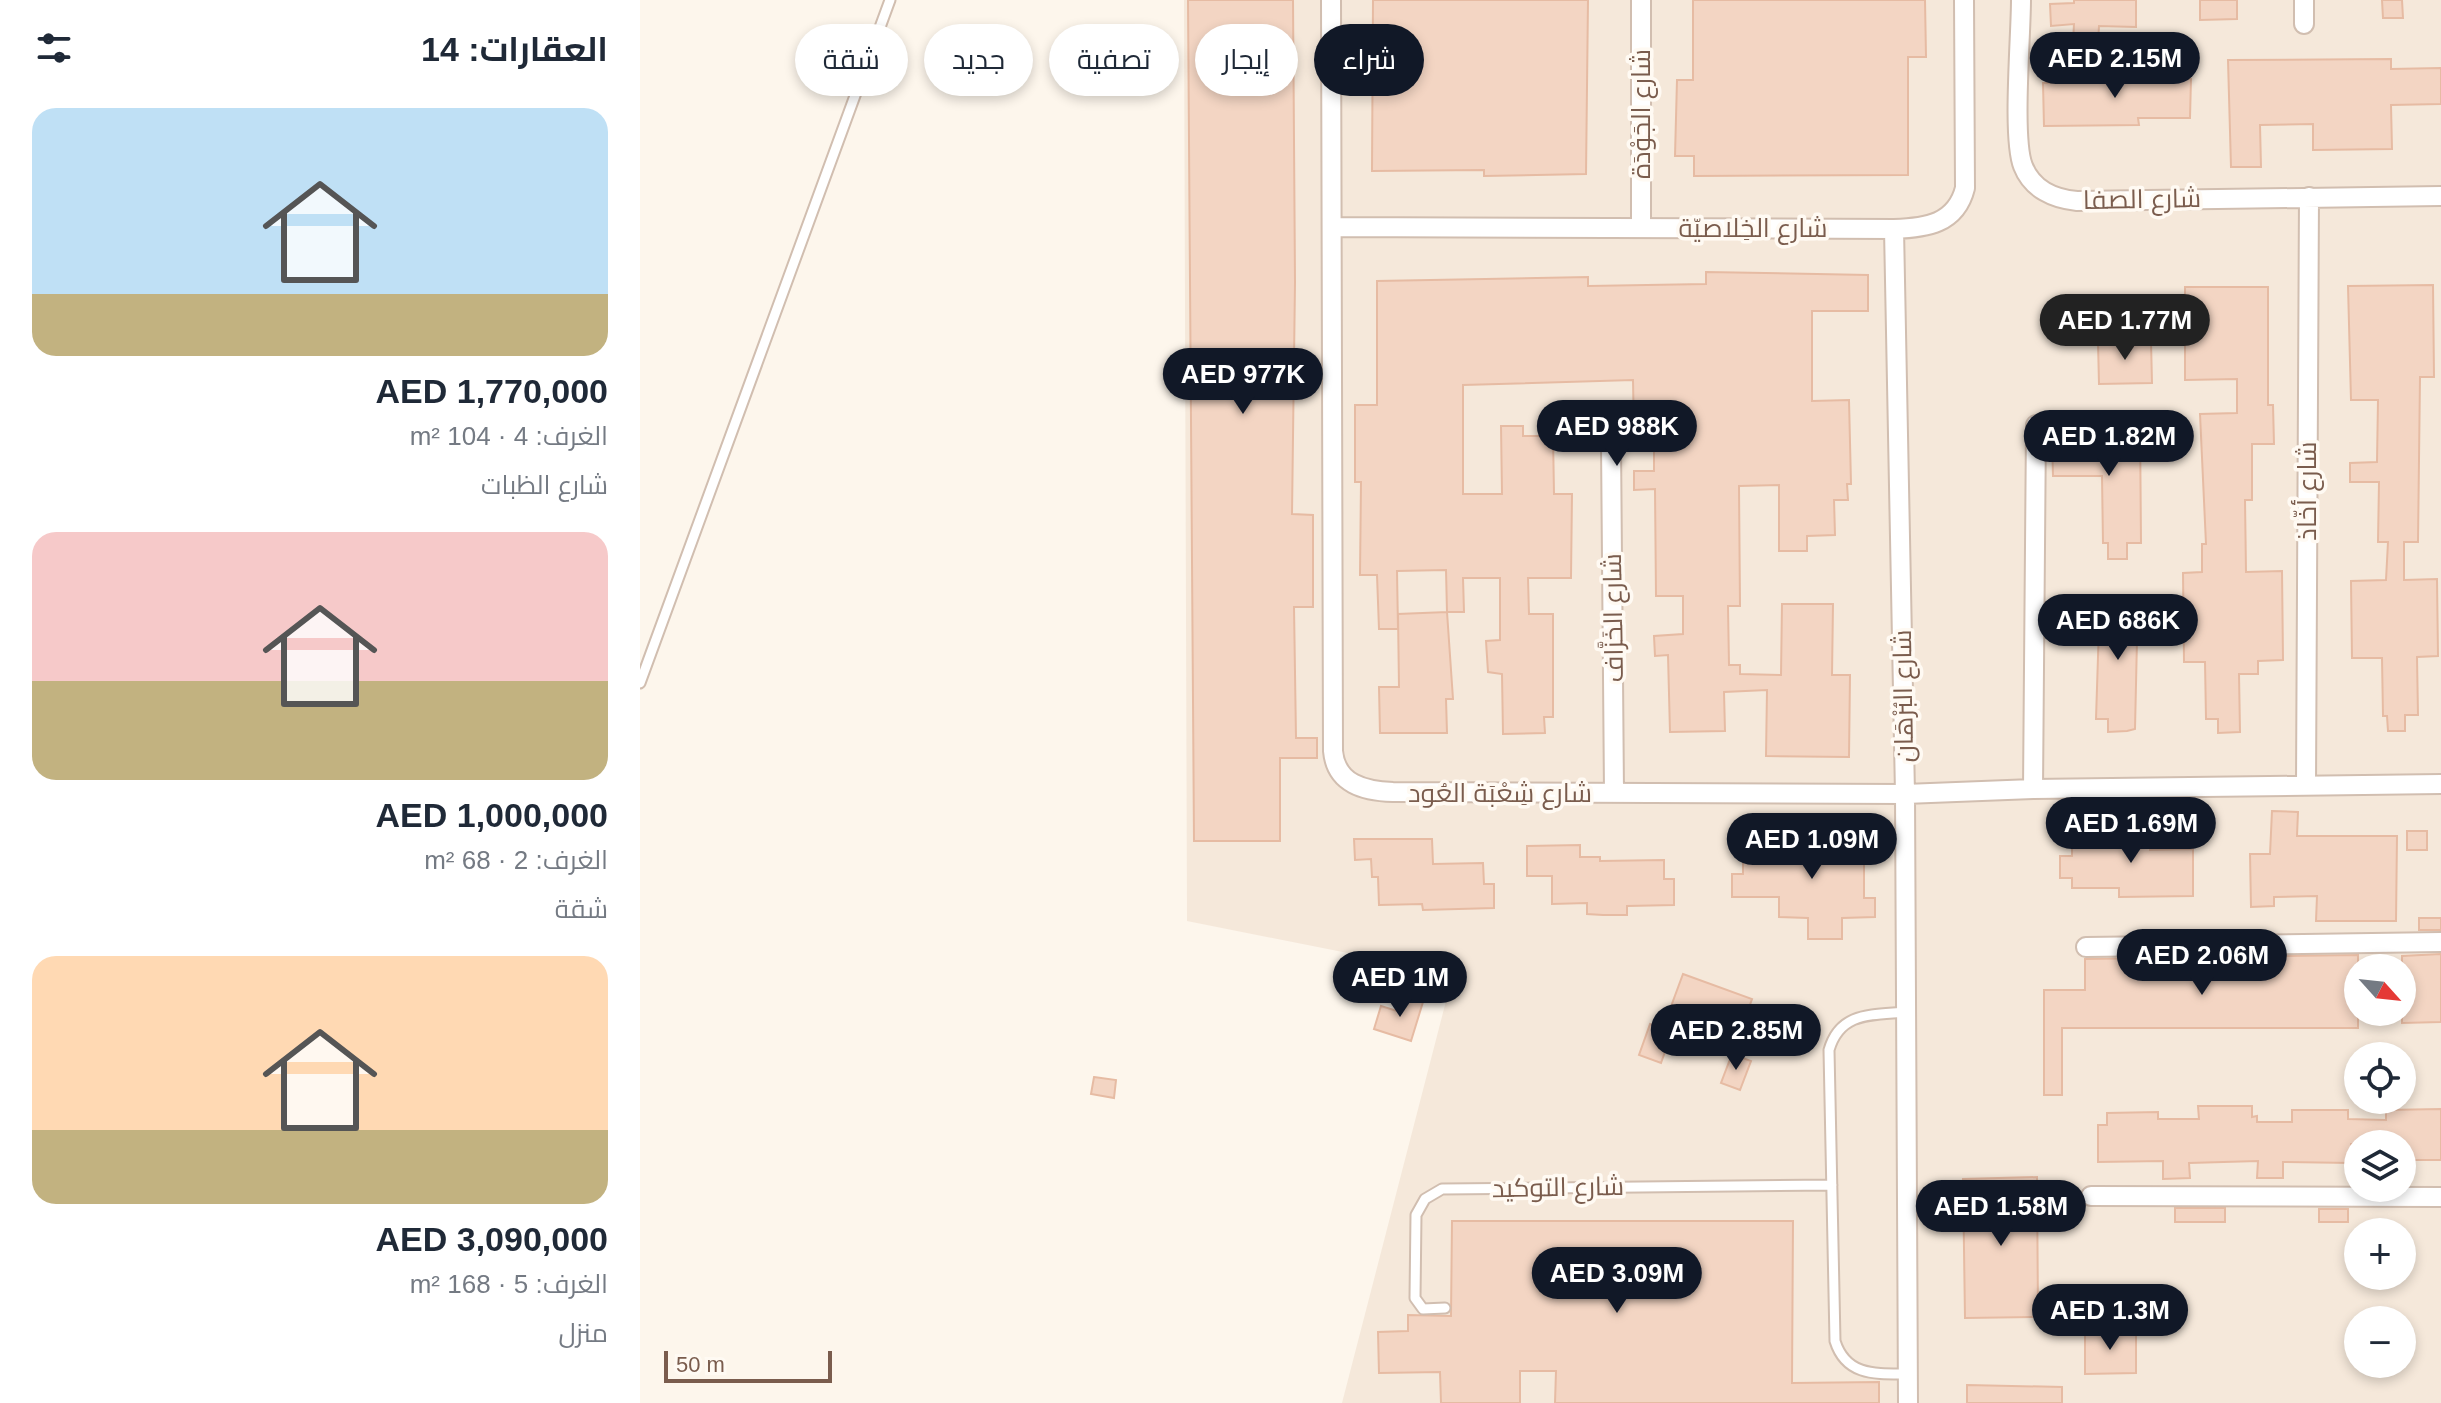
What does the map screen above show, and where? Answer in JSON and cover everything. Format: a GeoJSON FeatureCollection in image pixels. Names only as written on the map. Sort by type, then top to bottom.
{"type":"FeatureCollection","features":[{"type":"Feature","properties":{"kind":"street","name":"شارع شِعْبَة العُود"},"geometry":{"type":"LineString","coordinates":[[1331,0],[1333,751],[1337,769],[1350,783],[1382,792],[1905,794],[2033,789],[2441,784]]}},
{"type":"Feature","properties":{"kind":"street","name":"شارع الجَوْدَة"},"geometry":{"type":"LineString","coordinates":[[1641,0],[1641,227]]}},
{"type":"Feature","properties":{"kind":"street","name":"شارع الخِلاصيّة"},"geometry":{"type":"LineString","coordinates":[[1333,227],[1894,229],[1922,228],[1942,221],[1963,198],[1966,178],[1964,0]]}},
{"type":"Feature","properties":{"kind":"street","name":"شارع الصفا"},"geometry":{"type":"LineString","coordinates":[[2021,0],[2020,156],[2031,180],[2040,189],[2064,200],[2077,201],[2441,196]]}},
{"type":"Feature","properties":{"kind":"street"},"geometry":{"type":"LineString","coordinates":[[2304,0],[2304,24]]}},
{"type":"Feature","properties":{"kind":"street","name":"شارع أخّاذ"},"geometry":{"type":"LineString","coordinates":[[2306,785],[2309,197]]}},
{"type":"Feature","properties":{"kind":"street","name":"شارع البُرْهَان"},"geometry":{"type":"LineString","coordinates":[[1894,229],[1905,794],[1908,1403]]}},
{"type":"Feature","properties":{"kind":"street"},"geometry":{"type":"LineString","coordinates":[[2033,789],[2036,425]]}},
{"type":"Feature","properties":{"kind":"street","name":"شارع الخَزَّاف"},"geometry":{"type":"LineString","coordinates":[[1611,443],[1614,793]]}},
{"type":"Feature","properties":{"kind":"street"},"geometry":{"type":"LineString","coordinates":[[2086,947],[2441,942]]}},
{"type":"Feature","properties":{"kind":"street"},"geometry":{"type":"LineString","coordinates":[[2091,1196],[2441,1197]]}},
{"type":"Feature","properties":{"kind":"lane"},"geometry":{"type":"LineString","coordinates":[[640,683],[890,0]]}},
{"type":"Feature","properties":{"kind":"lane"},"geometry":{"type":"LineString","coordinates":[[1905,1012],[1851,1019],[1833,1037],[1829,1050],[1834,1331],[1838,1351],[1844,1360],[1861,1372],[1907,1374]]}},
{"type":"Feature","properties":{"kind":"lane","name":"شارع التوكيد"},"geometry":{"type":"LineString","coordinates":[[1445,1308],[1423,1309],[1414,1295],[1416,1215],[1425,1199],[1442,1189],[1832,1185]]}},
{"type":"Feature","properties":{"kind":"shaded area"},"geometry":{"type":"Polygon","coordinates":[[[1184,0],[2441,0],[2441,1403],[1342,1403],[1453,974],[1187,921],[1184,0]]]}},
{"type":"Feature","properties":{"kind":"building"},"geometry":{"type":"Polygon","coordinates":[[[1188,0],[1293,0],[1293,24],[1195,24],[1195,96],[1294,96],[1292,514],[1313,515],[1313,607],[1294,607],[1296,738],[1317,738],[1317,758],[1280,758],[1280,841],[1194,841],[1188,0]]]}},
{"type":"Feature","properties":{"kind":"building"},"geometry":{"type":"Polygon","coordinates":[[[1373,0],[1588,0],[1586,174],[1484,176],[1484,170],[1372,171],[1372,96],[1424,96],[1424,24],[1373,24],[1373,0]]]}},
{"type":"Feature","properties":{"kind":"building"},"geometry":{"type":"Polygon","coordinates":[[[1693,0],[1925,0],[1926,57],[1908,57],[1908,175],[1694,176],[1694,156],[1675,156],[1677,80],[1693,80],[1693,0]]]}},
{"type":"Feature","properties":{"kind":"building"},"geometry":{"type":"Polygon","coordinates":[[[2074,0],[2136,0],[2136,27],[2099,26],[2098,43],[2073,42],[2074,24],[2051,26],[2050,4],[2074,3],[2074,0]]]}},
{"type":"Feature","properties":{"kind":"building"},"geometry":{"type":"Polygon","coordinates":[[[2200,0],[2237,0],[2237,19],[2200,20],[2200,0]]]}},
{"type":"Feature","properties":{"kind":"building"},"geometry":{"type":"Polygon","coordinates":[[[2382,0],[2402,0],[2403,18],[2383,18],[2382,0]]]}},
{"type":"Feature","properties":{"kind":"building"},"geometry":{"type":"Polygon","coordinates":[[[2391,59],[2391,69],[2441,68],[2441,104],[2391,105],[2392,149],[2313,150],[2313,124],[2260,125],[2261,167],[2231,167],[2228,60],[2391,59]]]}},
{"type":"Feature","properties":{"kind":"building"},"geometry":{"type":"Polygon","coordinates":[[[2086,72],[2123,72],[2123,79],[2191,79],[2190,118],[2138,118],[2139,125],[2044,126],[2043,83],[2086,81],[2086,72]]]}},
{"type":"Feature","properties":{"kind":"building"},"geometry":{"type":"Polygon","coordinates":[[[1706,272],[1868,275],[1868,311],[1812,311],[1812,401],[1849,400],[1851,484],[1847,484],[1848,500],[1834,500],[1835,535],[1807,536],[1807,551],[1779,551],[1779,485],[1739,486],[1740,606],[1728,606],[1729,665],[1740,665],[1740,674],[1781,675],[1782,604],[1833,604],[1832,675],[1850,675],[1849,757],[1766,756],[1767,690],[1724,692],[1725,731],[1670,732],[1668,655],[1655,656],[1654,636],[1683,634],[1683,596],[1656,596],[1655,489],[1634,490],[1634,471],[1654,471],[1654,434],[1634,435],[1633,380],[1463,385],[1463,494],[1502,494],[1501,426],[1523,426],[1523,436],[1553,436],[1554,494],[1572,494],[1571,578],[1528,578],[1529,614],[1553,614],[1553,717],[1544,717],[1545,733],[1503,734],[1502,674],[1488,672],[1486,641],[1500,640],[1500,578],[1463,578],[1464,612],[1447,612],[1446,570],[1397,571],[1398,629],[1379,629],[1377,575],[1360,575],[1361,482],[1355,482],[1355,405],[1377,405],[1377,281],[1588,277],[1588,286],[1706,284],[1706,272]]]}},
{"type":"Feature","properties":{"kind":"building"},"geometry":{"type":"Polygon","coordinates":[[[2433,285],[2434,377],[2420,377],[2418,542],[2404,542],[2404,580],[2437,579],[2438,656],[2417,657],[2418,715],[2405,715],[2405,731],[2388,731],[2387,716],[2383,716],[2382,658],[2352,658],[2351,581],[2386,580],[2388,542],[2378,542],[2379,482],[2350,482],[2350,463],[2377,462],[2378,400],[2351,400],[2348,286],[2433,285]]]}},
{"type":"Feature","properties":{"kind":"building"},"geometry":{"type":"Polygon","coordinates":[[[2185,287],[2268,287],[2268,405],[2273,405],[2274,444],[2252,444],[2252,500],[2245,500],[2246,572],[2282,571],[2283,660],[2258,661],[2258,674],[2239,674],[2240,732],[2218,733],[2218,719],[2206,719],[2205,662],[2184,662],[2183,573],[2202,572],[2202,544],[2206,544],[2200,414],[2237,413],[2237,379],[2185,380],[2185,287]]]}},
{"type":"Feature","properties":{"kind":"building"},"geometry":{"type":"Polygon","coordinates":[[[2151,341],[2152,383],[2099,384],[2098,342],[2151,341]]]}},
{"type":"Feature","properties":{"kind":"building"},"geometry":{"type":"Polygon","coordinates":[[[2100,422],[2140,422],[2141,543],[2127,543],[2127,559],[2108,559],[2108,543],[2103,543],[2102,476],[2053,476],[2052,438],[2099,436],[2100,422]]]}},
{"type":"Feature","properties":{"kind":"building"},"geometry":{"type":"Polygon","coordinates":[[[2100,595],[2138,595],[2135,729],[2127,731],[2108,732],[2108,719],[2096,719],[2100,595]]]}},
{"type":"Feature","properties":{"kind":"building"},"geometry":{"type":"Polygon","coordinates":[[[1447,612],[1453,699],[1446,699],[1447,733],[1380,733],[1379,687],[1399,687],[1398,614],[1447,612]]]}},
{"type":"Feature","properties":{"kind":"building"},"geometry":{"type":"Polygon","coordinates":[[[2132,809],[2150,809],[2150,850],[2193,849],[2193,896],[2119,897],[2119,888],[2072,888],[2072,878],[2060,878],[2060,856],[2072,856],[2072,843],[2132,843],[2132,809]]]}},
{"type":"Feature","properties":{"kind":"building"},"geometry":{"type":"Polygon","coordinates":[[[2272,811],[2298,812],[2297,836],[2397,836],[2396,921],[2316,921],[2317,896],[2274,897],[2274,906],[2251,907],[2250,854],[2270,854],[2272,811]]]}},
{"type":"Feature","properties":{"kind":"building"},"geometry":{"type":"Polygon","coordinates":[[[1840,829],[1839,838],[1864,837],[1864,898],[1875,898],[1875,917],[1842,918],[1842,939],[1808,939],[1808,918],[1779,917],[1779,897],[1732,897],[1732,874],[1743,874],[1743,856],[1791,856],[1791,830],[1840,829]]]}},
{"type":"Feature","properties":{"kind":"building"},"geometry":{"type":"Polygon","coordinates":[[[2407,831],[2427,831],[2427,850],[2407,850],[2407,831]]]}},
{"type":"Feature","properties":{"kind":"building"},"geometry":{"type":"Polygon","coordinates":[[[1354,839],[1432,839],[1433,864],[1483,863],[1484,884],[1494,884],[1494,908],[1423,910],[1422,904],[1379,905],[1378,877],[1372,877],[1371,859],[1355,860],[1354,839]]]}},
{"type":"Feature","properties":{"kind":"building"},"geometry":{"type":"Polygon","coordinates":[[[1580,845],[1580,857],[1600,857],[1600,861],[1664,860],[1664,879],[1674,879],[1674,905],[1627,906],[1627,915],[1603,915],[1587,914],[1587,903],[1552,904],[1552,876],[1527,876],[1527,846],[1580,845]]]}},
{"type":"Feature","properties":{"kind":"building"},"geometry":{"type":"Polygon","coordinates":[[[2419,918],[2441,918],[2441,930],[2419,930],[2419,918]]]}},
{"type":"Feature","properties":{"kind":"building"},"geometry":{"type":"Polygon","coordinates":[[[2441,954],[2441,1022],[2416,1023],[2416,955],[2441,954]]]}},
{"type":"Feature","properties":{"kind":"building"},"geometry":{"type":"Polygon","coordinates":[[[2344,955],[2344,1026],[2358,1028],[2062,1028],[2062,1095],[2044,1095],[2044,990],[2085,990],[2085,959],[2344,955]]]}},
{"type":"Feature","properties":{"kind":"building"},"geometry":{"type":"Polygon","coordinates":[[[1683,974],[1752,999],[1732,1054],[1663,1028],[1683,974]]]}},
{"type":"Feature","properties":{"kind":"building"},"geometry":{"type":"Polygon","coordinates":[[[1402,997],[1423,1002],[1411,1041],[1374,1029],[1381,1006],[1397,1011],[1402,997]]]}},
{"type":"Feature","properties":{"kind":"building"},"geometry":{"type":"Polygon","coordinates":[[[1650,1024],[1672,1032],[1661,1063],[1639,1055],[1650,1024]]]}},
{"type":"Feature","properties":{"kind":"building"},"geometry":{"type":"Polygon","coordinates":[[[1732,1054],[1751,1061],[1740,1090],[1721,1083],[1732,1054]]]}},
{"type":"Feature","properties":{"kind":"building"},"geometry":{"type":"Polygon","coordinates":[[[1094,1077],[1116,1080],[1114,1098],[1091,1094],[1094,1077]]]}},
{"type":"Feature","properties":{"kind":"building"},"geometry":{"type":"Polygon","coordinates":[[[2198,1106],[2252,1106],[2252,1117],[2257,1116],[2257,1122],[2292,1122],[2292,1110],[2344,1110],[2348,1119],[2386,1120],[2386,1114],[2416,1114],[2416,1109],[2441,1109],[2441,1160],[2416,1160],[2416,1130],[2344,1130],[2344,1163],[2283,1162],[2283,1178],[2257,1178],[2258,1161],[2189,1163],[2190,1178],[2163,1179],[2163,1161],[2098,1162],[2098,1125],[2107,1125],[2107,1113],[2158,1112],[2158,1119],[2199,1119],[2198,1106]]]}},
{"type":"Feature","properties":{"kind":"building"},"geometry":{"type":"Polygon","coordinates":[[[2037,1177],[2038,1317],[1965,1318],[1963,1179],[2037,1177]]]}},
{"type":"Feature","properties":{"kind":"building"},"geometry":{"type":"Polygon","coordinates":[[[2175,1208],[2225,1208],[2225,1222],[2175,1222],[2175,1208]]]}},
{"type":"Feature","properties":{"kind":"building"},"geometry":{"type":"Polygon","coordinates":[[[2319,1209],[2348,1209],[2348,1218],[2344,1218],[2344,1222],[2319,1222],[2319,1209]]]}},
{"type":"Feature","properties":{"kind":"building"},"geometry":{"type":"Polygon","coordinates":[[[1452,1221],[1793,1221],[1792,1383],[1879,1382],[1879,1403],[1555,1403],[1556,1371],[1520,1371],[1520,1403],[1441,1403],[1440,1372],[1379,1373],[1378,1332],[1408,1331],[1408,1315],[1451,1316],[1452,1221]]]}},
{"type":"Feature","properties":{"kind":"building"},"geometry":{"type":"Polygon","coordinates":[[[2136,1331],[2136,1373],[2085,1374],[2085,1332],[2136,1331]]]}},
{"type":"Feature","properties":{"kind":"building"},"geometry":{"type":"Polygon","coordinates":[[[1967,1385],[2062,1387],[2062,1403],[1967,1403],[1967,1385]]]}}]}
